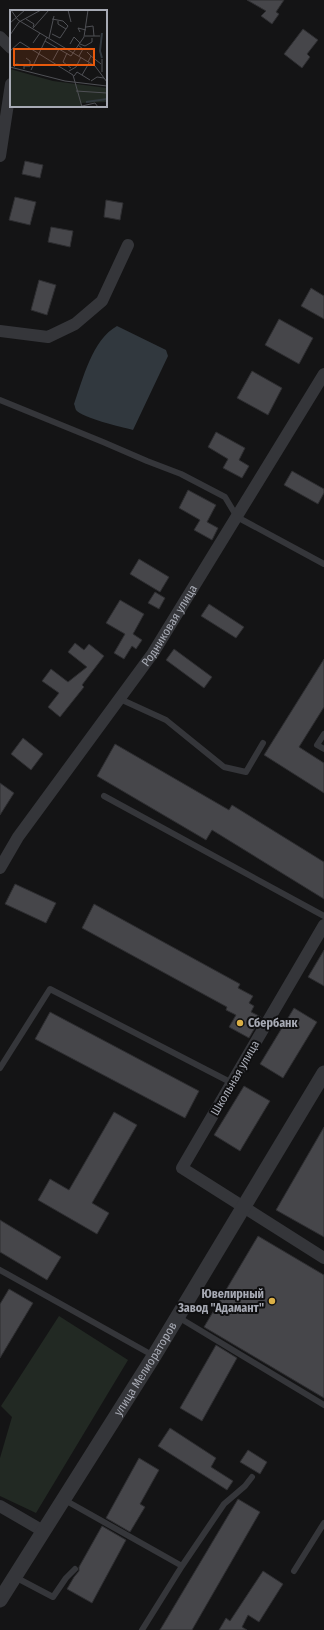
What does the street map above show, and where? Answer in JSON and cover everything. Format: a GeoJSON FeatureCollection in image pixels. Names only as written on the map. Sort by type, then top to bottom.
{"type":"FeatureCollection","features":[{"type":"Feature","properties":{"kind":"street"},"geometry":{"type":"LineString","coordinates":[[0,38],[10,47]]}},
{"type":"Feature","properties":{"kind":"street"},"geometry":{"type":"LineString","coordinates":[[0,156],[10,91]]}},
{"type":"Feature","properties":{"kind":"street"},"geometry":{"type":"LineString","coordinates":[[0,331],[48,337],[75,324],[102,301],[128,244]]}},
{"type":"Feature","properties":{"kind":"street","name":"Родниковая улица"},"geometry":{"type":"LineString","coordinates":[[0,868],[18,837],[153,653],[324,374]]}},
{"type":"Feature","properties":{"kind":"street","name":"Школьная улица"},"geometry":{"type":"LineString","coordinates":[[244,1208],[182,1168],[324,925]]}},
{"type":"Feature","properties":{"kind":"street","name":"улица Мелиораторов"},"geometry":{"type":"LineString","coordinates":[[0,1600],[154,1356],[322,1079]]}},
{"type":"Feature","properties":{"kind":"street"},"geometry":{"type":"LineString","coordinates":[[244,1208],[324,1258]]}},
{"type":"Feature","properties":{"kind":"street"},"geometry":{"type":"LineString","coordinates":[[0,1506],[43,1531]]}},
{"type":"Feature","properties":{"kind":"lane"},"geometry":{"type":"LineString","coordinates":[[0,400],[181,474],[225,497],[237,517],[324,564]]}},
{"type":"Feature","properties":{"kind":"lane"},"geometry":{"type":"LineString","coordinates":[[120,699],[166,720],[224,767],[246,772],[263,743]]}},
{"type":"Feature","properties":{"kind":"lane"},"geometry":{"type":"LineString","coordinates":[[324,734],[317,744],[324,749]]}},
{"type":"Feature","properties":{"kind":"lane"},"geometry":{"type":"LineString","coordinates":[[104,796],[324,916]]}},
{"type":"Feature","properties":{"kind":"lane"},"geometry":{"type":"LineString","coordinates":[[0,1068],[50,989],[232,1084]]}},
{"type":"Feature","properties":{"kind":"lane"},"geometry":{"type":"LineString","coordinates":[[1,1272],[154,1356]]}},
{"type":"Feature","properties":{"kind":"lane"},"geometry":{"type":"LineString","coordinates":[[178,1317],[324,1405]]}},
{"type":"Feature","properties":{"kind":"lane"},"geometry":{"type":"LineString","coordinates":[[142,1630],[182,1566],[224,1504],[245,1486],[252,1477]]}},
{"type":"Feature","properties":{"kind":"lane"},"geometry":{"type":"LineString","coordinates":[[63,1499],[182,1566]]}},
{"type":"Feature","properties":{"kind":"lane"},"geometry":{"type":"LineString","coordinates":[[294,1571],[324,1523]]}},
{"type":"Feature","properties":{"kind":"lane"},"geometry":{"type":"LineString","coordinates":[[15,1577],[53,1597],[66,1578],[75,1569]]}},
{"type":"Feature","properties":{"kind":"shaded area"},"geometry":{"type":"Polygon","coordinates":[[[117,326],[166,350],[168,356],[133,430],[86,416],[76,410],[74,404],[85,372],[95,350],[108,332],[117,326]]]}},
{"type":"Feature","properties":{"kind":"shaded area"},"geometry":{"type":"Polygon","coordinates":[[[59,1316],[128,1360],[36,1513],[0,1496],[0,1458],[12,1417],[1,1406],[59,1316]]]}},
{"type":"Feature","properties":{"kind":"building"},"geometry":{"type":"Polygon","coordinates":[[[247,0],[284,0],[276,12],[279,14],[272,24],[261,16],[266,11],[247,0]]]}},
{"type":"Feature","properties":{"kind":"building"},"geometry":{"type":"Polygon","coordinates":[[[303,29],[318,40],[307,54],[310,57],[302,68],[284,54],[303,29]]]}},
{"type":"Feature","properties":{"kind":"building"},"geometry":{"type":"Polygon","coordinates":[[[25,161],[43,165],[40,178],[22,174],[25,161]]]}},
{"type":"Feature","properties":{"kind":"building"},"geometry":{"type":"Polygon","coordinates":[[[15,197],[36,202],[30,225],[9,220],[15,197]]]}},
{"type":"Feature","properties":{"kind":"building"},"geometry":{"type":"Polygon","coordinates":[[[106,200],[123,203],[120,220],[104,217],[106,200]]]}},
{"type":"Feature","properties":{"kind":"building"},"geometry":{"type":"Polygon","coordinates":[[[51,227],[73,231],[70,247],[48,242],[51,227]]]}},
{"type":"Feature","properties":{"kind":"building"},"geometry":{"type":"Polygon","coordinates":[[[39,280],[56,285],[47,315],[31,310],[39,280]]]}},
{"type":"Feature","properties":{"kind":"building"},"geometry":{"type":"Polygon","coordinates":[[[311,288],[324,296],[324,319],[301,306],[311,288]]]}},
{"type":"Feature","properties":{"kind":"building"},"geometry":{"type":"Polygon","coordinates":[[[279,319],[313,338],[299,364],[265,345],[279,319]]]}},
{"type":"Feature","properties":{"kind":"building"},"geometry":{"type":"Polygon","coordinates":[[[252,371],[282,388],[268,415],[237,398],[252,371]]]}},
{"type":"Feature","properties":{"kind":"building"},"geometry":{"type":"Polygon","coordinates":[[[216,432],[245,448],[239,460],[249,466],[242,478],[223,468],[228,459],[208,447],[216,432]]]}},
{"type":"Feature","properties":{"kind":"building"},"geometry":{"type":"Polygon","coordinates":[[[292,471],[324,489],[324,493],[318,504],[284,485],[292,471]]]}},
{"type":"Feature","properties":{"kind":"building"},"geometry":{"type":"Polygon","coordinates":[[[188,490],[216,505],[207,522],[218,528],[212,540],[194,530],[200,520],[179,508],[188,490]]]}},
{"type":"Feature","properties":{"kind":"building"},"geometry":{"type":"Polygon","coordinates":[[[139,559],[169,577],[160,592],[130,574],[139,559]]]}},
{"type":"Feature","properties":{"kind":"building"},"geometry":{"type":"Polygon","coordinates":[[[155,592],[165,598],[159,609],[148,603],[155,592]]]}},
{"type":"Feature","properties":{"kind":"building"},"geometry":{"type":"Polygon","coordinates":[[[120,600],[144,614],[133,634],[142,640],[136,649],[132,646],[124,659],[114,653],[125,634],[106,623],[120,600]]]}},
{"type":"Feature","properties":{"kind":"building"},"geometry":{"type":"Polygon","coordinates":[[[209,604],[244,627],[236,638],[201,616],[209,604]]]}},
{"type":"Feature","properties":{"kind":"building"},"geometry":{"type":"Polygon","coordinates":[[[75,643],[84,650],[89,644],[104,656],[82,685],[84,687],[60,717],[48,707],[59,693],[42,681],[51,669],[68,682],[87,667],[68,652],[75,643]]]}},
{"type":"Feature","properties":{"kind":"building"},"geometry":{"type":"Polygon","coordinates":[[[174,649],[212,677],[204,688],[166,660],[174,649]]]}},
{"type":"Feature","properties":{"kind":"building"},"geometry":{"type":"Polygon","coordinates":[[[324,659],[324,707],[299,747],[324,763],[324,793],[264,755],[324,659]]]}},
{"type":"Feature","properties":{"kind":"building"},"geometry":{"type":"Polygon","coordinates":[[[23,738],[43,754],[31,770],[11,754],[23,738]]]}},
{"type":"Feature","properties":{"kind":"building"},"geometry":{"type":"Polygon","coordinates":[[[115,744],[229,810],[232,805],[324,862],[324,899],[212,830],[206,840],[97,776],[115,744]]]}},
{"type":"Feature","properties":{"kind":"building"},"geometry":{"type":"Polygon","coordinates":[[[0,783],[14,793],[0,815],[0,783]]]}},
{"type":"Feature","properties":{"kind":"building"},"geometry":{"type":"Polygon","coordinates":[[[15,884],[56,903],[46,923],[5,904],[15,884]]]}},
{"type":"Feature","properties":{"kind":"building"},"geometry":{"type":"Polygon","coordinates":[[[94,904],[240,984],[238,988],[253,996],[249,1003],[254,1006],[251,1012],[261,1017],[249,1038],[229,1027],[236,1015],[226,1010],[227,1007],[82,928],[94,904]]]}},
{"type":"Feature","properties":{"kind":"building"},"geometry":{"type":"Polygon","coordinates":[[[324,950],[324,986],[308,977],[324,950]]]}},
{"type":"Feature","properties":{"kind":"building"},"geometry":{"type":"Polygon","coordinates":[[[294,1008],[317,1022],[283,1078],[260,1064],[294,1008]]]}},
{"type":"Feature","properties":{"kind":"building"},"geometry":{"type":"Polygon","coordinates":[[[50,1012],[199,1091],[185,1118],[35,1039],[50,1012]]]}},
{"type":"Feature","properties":{"kind":"building"},"geometry":{"type":"Polygon","coordinates":[[[244,1086],[270,1101],[240,1151],[214,1135],[244,1086]]]}},
{"type":"Feature","properties":{"kind":"building"},"geometry":{"type":"Polygon","coordinates":[[[114,1112],[137,1125],[92,1203],[109,1213],[97,1234],[38,1200],[50,1179],[69,1190],[114,1112]]]}},
{"type":"Feature","properties":{"kind":"building"},"geometry":{"type":"Polygon","coordinates":[[[324,1127],[324,1237],[276,1210],[324,1127]]]}},
{"type":"Feature","properties":{"kind":"building"},"geometry":{"type":"Polygon","coordinates":[[[0,1220],[61,1257],[47,1280],[0,1252],[0,1220]]]}},
{"type":"Feature","properties":{"kind":"building","name":"Ювелирный Завод \"Адамант\""},"geometry":{"type":"Polygon","coordinates":[[[258,1236],[324,1275],[324,1398],[204,1327],[258,1236]]]}},
{"type":"Feature","properties":{"kind":"building"},"geometry":{"type":"Polygon","coordinates":[[[9,1289],[33,1303],[0,1358],[0,1304],[9,1289]]]}},
{"type":"Feature","properties":{"kind":"building"},"geometry":{"type":"Polygon","coordinates":[[[216,1345],[237,1358],[202,1421],[180,1408],[216,1345]]]}},
{"type":"Feature","properties":{"kind":"building"},"geometry":{"type":"Polygon","coordinates":[[[170,1428],[216,1458],[211,1467],[233,1481],[227,1490],[158,1446],[170,1428]]]}},
{"type":"Feature","properties":{"kind":"building"},"geometry":{"type":"Polygon","coordinates":[[[248,1450],[267,1462],[260,1474],[240,1462],[248,1450]]]}},
{"type":"Feature","properties":{"kind":"building"},"geometry":{"type":"Polygon","coordinates":[[[139,1458],[159,1470],[140,1504],[145,1507],[130,1532],[106,1518],[139,1458]]]}},
{"type":"Feature","properties":{"kind":"building"},"geometry":{"type":"Polygon","coordinates":[[[238,1499],[260,1512],[192,1630],[160,1630],[238,1499]]]}},
{"type":"Feature","properties":{"kind":"building"},"geometry":{"type":"Polygon","coordinates":[[[102,1526],[126,1540],[92,1603],[67,1589],[79,1571],[79,1567],[102,1526]]]}},
{"type":"Feature","properties":{"kind":"building"},"geometry":{"type":"Polygon","coordinates":[[[263,1571],[283,1584],[259,1622],[248,1615],[242,1627],[247,1630],[219,1630],[226,1618],[230,1621],[263,1571]]]}},
{"type":"Feature","properties":{"kind":"place","name":"Сбербанк"},"geometry":{"type":"Point","coordinates":[240,1023]}},
{"type":"Feature","properties":{"kind":"place","name":"Ювелирный Завод \"Адамант\""},"geometry":{"type":"Point","coordinates":[272,1301]}}]}
